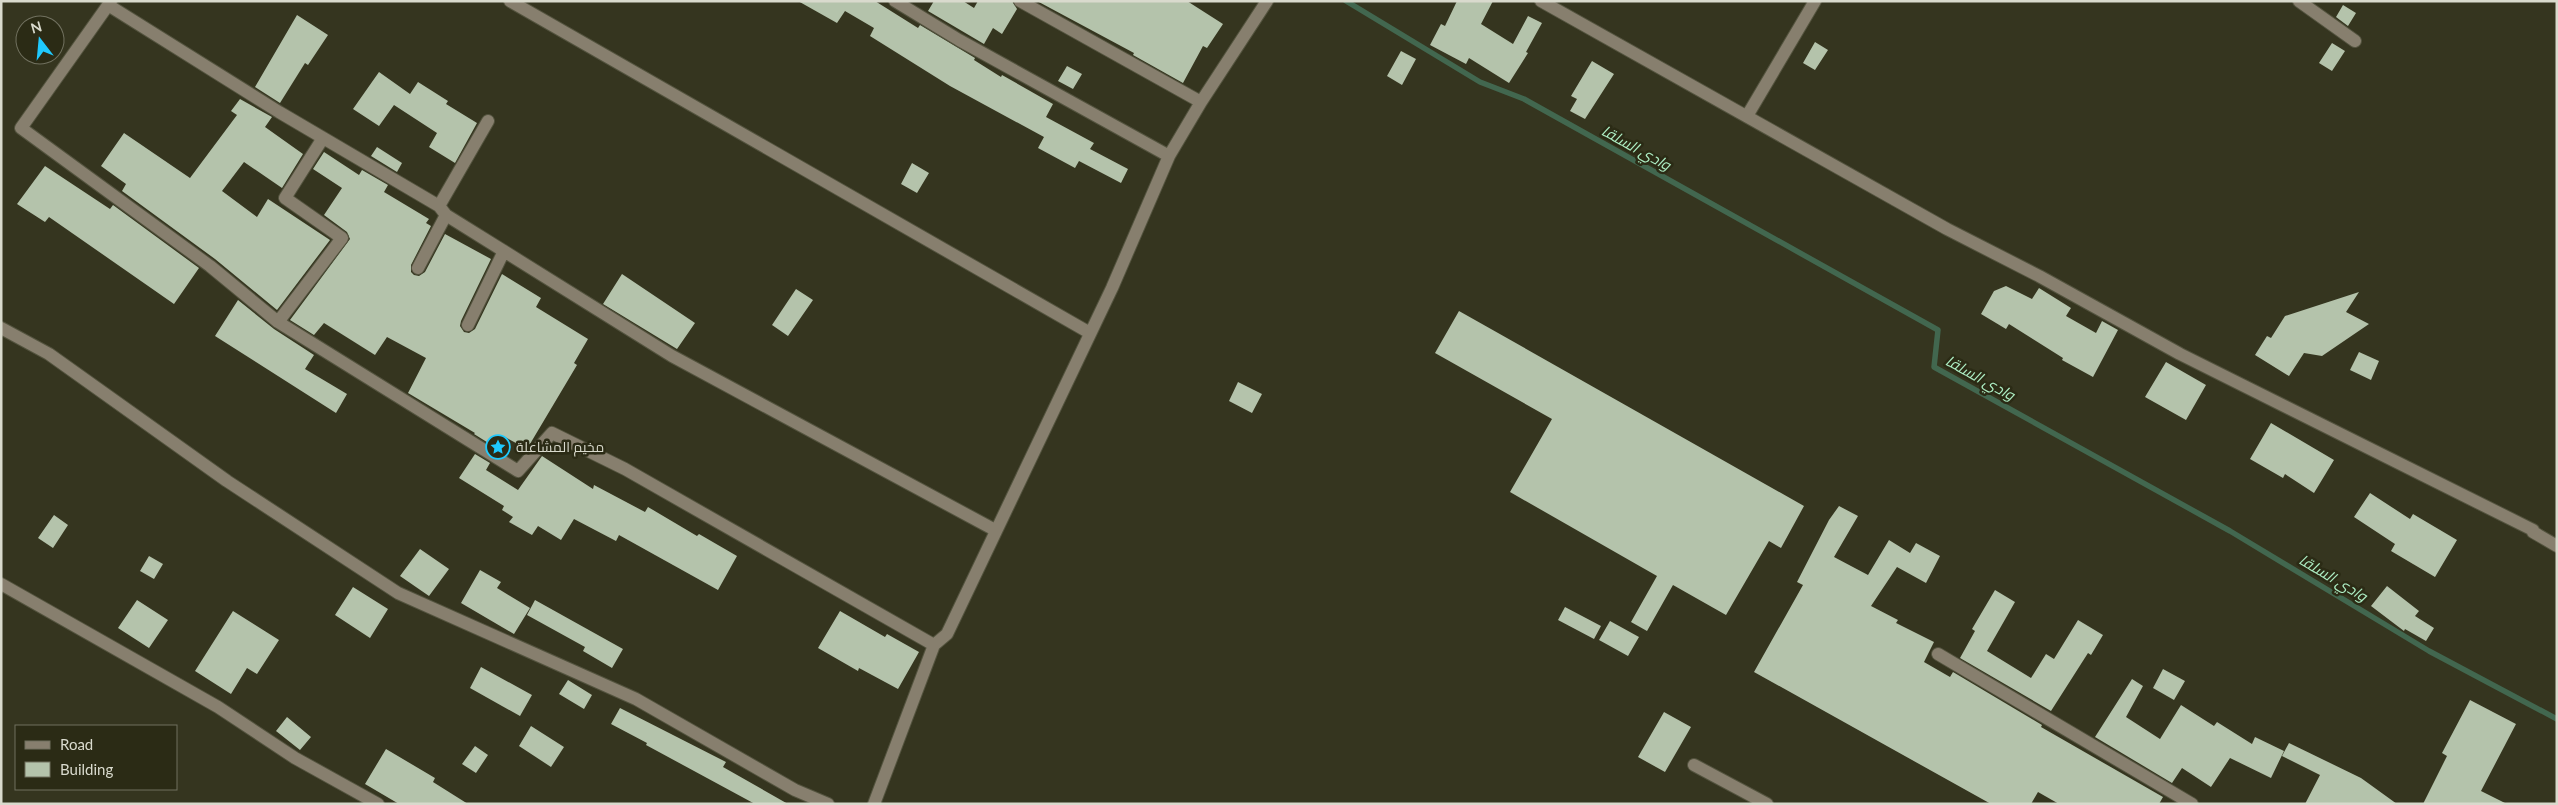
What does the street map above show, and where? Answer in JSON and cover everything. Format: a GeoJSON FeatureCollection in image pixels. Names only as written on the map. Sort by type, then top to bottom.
{"type":"FeatureCollection","features":[{"type":"Feature","properties":{"kind":"street"},"geometry":{"type":"LineString","coordinates":[[510,1],[1090,333]]}},
{"type":"Feature","properties":{"kind":"street"},"geometry":{"type":"LineString","coordinates":[[895,1],[959,40],[1169,156]]}},
{"type":"Feature","properties":{"kind":"street"},"geometry":{"type":"LineString","coordinates":[[1020,1],[1201,102]]}},
{"type":"Feature","properties":{"kind":"street"},"geometry":{"type":"LineString","coordinates":[[1541,1],[1947,229],[2039,276],[2180,354],[2533,530],[2533,532],[2557,546]]}},
{"type":"Feature","properties":{"kind":"street"},"geometry":{"type":"LineString","coordinates":[[1747,116],[1815,1]]}},
{"type":"Feature","properties":{"kind":"street"},"geometry":{"type":"LineString","coordinates":[[2299,1],[2355,41]]}},
{"type":"Feature","properties":{"kind":"street"},"geometry":{"type":"LineString","coordinates":[[934,645],[625,469],[552,433],[518,471],[278,322],[210,266],[21,128],[109,3],[672,356],[995,530]]}},
{"type":"Feature","properties":{"kind":"street"},"geometry":{"type":"LineString","coordinates":[[874,804],[934,645],[947,634],[1112,288],[1169,156],[1261,3]]}},
{"type":"Feature","properties":{"kind":"street"},"geometry":{"type":"LineString","coordinates":[[418,268],[443,211],[488,122]]}},
{"type":"Feature","properties":{"kind":"street"},"geometry":{"type":"LineString","coordinates":[[278,322],[342,238],[285,198],[323,138]]}},
{"type":"Feature","properties":{"kind":"street"},"geometry":{"type":"LineString","coordinates":[[468,325],[504,251]]}},
{"type":"Feature","properties":{"kind":"street"},"geometry":{"type":"LineString","coordinates":[[1,328],[49,354],[227,481],[398,592],[636,699],[794,790],[828,804]]}},
{"type":"Feature","properties":{"kind":"street"},"geometry":{"type":"LineString","coordinates":[[1,584],[218,707],[295,758],[378,804]]}},
{"type":"Feature","properties":{"kind":"street"},"geometry":{"type":"LineString","coordinates":[[1938,654],[2192,804]]}},
{"type":"Feature","properties":{"kind":"street"},"geometry":{"type":"LineString","coordinates":[[1694,765],[1766,804]]}},
{"type":"Feature","properties":{"kind":"building"},"geometry":{"type":"Polygon","coordinates":[[[798,1],[875,1],[918,28],[920,25],[975,58],[974,60],[1001,77],[1002,75],[1053,104],[1046,117],[1094,143],[1090,149],[1128,169],[1121,183],[1079,161],[1075,168],[1038,148],[1044,137],[950,86],[870,36],[874,28],[845,11],[837,23],[798,1]]]}},
{"type":"Feature","properties":{"kind":"building"},"geometry":{"type":"Polygon","coordinates":[[[934,1],[963,1],[974,8],[978,1],[1012,1],[1017,9],[1002,34],[993,28],[984,44],[928,11],[934,1]]]}},
{"type":"Feature","properties":{"kind":"building"},"geometry":{"type":"Polygon","coordinates":[[[1037,1],[1187,1],[1223,24],[1207,48],[1203,46],[1183,83],[1133,55],[1134,53],[1037,1]]]}},
{"type":"Feature","properties":{"kind":"building"},"geometry":{"type":"Polygon","coordinates":[[[1457,1],[1493,1],[1481,24],[1513,44],[1528,16],[1542,23],[1526,52],[1528,53],[1509,83],[1469,58],[1466,64],[1430,45],[1441,24],[1445,26],[1457,1]]]}},
{"type":"Feature","properties":{"kind":"building"},"geometry":{"type":"Polygon","coordinates":[[[2343,5],[2356,13],[2348,26],[2336,17],[2343,5]]]}},
{"type":"Feature","properties":{"kind":"building"},"geometry":{"type":"Polygon","coordinates":[[[297,15],[328,35],[308,65],[305,63],[280,103],[255,87],[297,15]]]}},
{"type":"Feature","properties":{"kind":"building"},"geometry":{"type":"Polygon","coordinates":[[[1815,42],[1828,50],[1815,70],[1803,63],[1815,42]]]}},
{"type":"Feature","properties":{"kind":"building"},"geometry":{"type":"Polygon","coordinates":[[[2332,43],[2345,51],[2332,71],[2319,63],[2332,43]]]}},
{"type":"Feature","properties":{"kind":"building"},"geometry":{"type":"Polygon","coordinates":[[[1401,51],[1416,59],[1402,85],[1387,76],[1401,51]]]}},
{"type":"Feature","properties":{"kind":"building"},"geometry":{"type":"Polygon","coordinates":[[[1592,61],[1614,74],[1585,119],[1570,111],[1577,99],[1571,96],[1592,61]]]}},
{"type":"Feature","properties":{"kind":"building"},"geometry":{"type":"Polygon","coordinates":[[[1067,66],[1082,74],[1073,89],[1058,81],[1067,66]]]}},
{"type":"Feature","properties":{"kind":"building"},"geometry":{"type":"Polygon","coordinates":[[[379,72],[410,94],[418,82],[448,101],[446,104],[477,123],[455,163],[429,147],[437,133],[394,105],[379,126],[353,109],[379,72]]]}},
{"type":"Feature","properties":{"kind":"building"},"geometry":{"type":"Polygon","coordinates":[[[240,99],[272,117],[265,127],[303,154],[282,188],[244,162],[222,191],[257,217],[268,199],[330,240],[277,310],[215,259],[122,191],[126,184],[101,166],[124,133],[190,178],[237,115],[231,111],[240,99]]]}},
{"type":"Feature","properties":{"kind":"building"},"geometry":{"type":"Polygon","coordinates":[[[377,147],[402,163],[397,172],[371,156],[377,147]]]}},
{"type":"Feature","properties":{"kind":"building"},"geometry":{"type":"Polygon","coordinates":[[[324,152],[359,175],[362,170],[388,185],[384,192],[429,219],[426,223],[431,226],[411,265],[411,272],[414,275],[419,276],[425,272],[445,234],[491,259],[461,321],[460,326],[464,332],[469,333],[475,329],[502,274],[541,298],[536,307],[588,339],[574,363],[577,365],[527,449],[505,437],[498,449],[408,393],[426,358],[387,337],[375,355],[324,323],[314,335],[290,320],[350,239],[347,232],[324,215],[342,188],[313,169],[324,152]]]}},
{"type":"Feature","properties":{"kind":"building"},"geometry":{"type":"Polygon","coordinates":[[[912,163],[929,173],[917,193],[901,184],[912,163]]]}},
{"type":"Feature","properties":{"kind":"building"},"geometry":{"type":"Polygon","coordinates":[[[45,166],[110,209],[113,205],[199,268],[174,304],[49,217],[45,222],[17,204],[45,166]]]}},
{"type":"Feature","properties":{"kind":"building"},"geometry":{"type":"Polygon","coordinates":[[[622,274],[695,323],[677,349],[603,304],[622,274]]]}},
{"type":"Feature","properties":{"kind":"building"},"geometry":{"type":"Polygon","coordinates":[[[2006,286],[2032,299],[2039,288],[2071,308],[2066,316],[2096,333],[2102,321],[2118,330],[2093,377],[2062,360],[2063,358],[2009,324],[2006,329],[1981,314],[1994,291],[2006,286]]]}},
{"type":"Feature","properties":{"kind":"building"},"geometry":{"type":"Polygon","coordinates":[[[796,289],[813,300],[788,336],[772,325],[796,289]]]}},
{"type":"Feature","properties":{"kind":"building"},"geometry":{"type":"Polygon","coordinates":[[[2359,292],[2346,312],[2369,324],[2322,356],[2304,353],[2289,376],[2255,355],[2267,336],[2271,338],[2285,316],[2359,292]]]}},
{"type":"Feature","properties":{"kind":"building"},"geometry":{"type":"Polygon","coordinates":[[[238,300],[274,329],[314,355],[305,369],[347,394],[336,413],[215,336],[238,300]]]}},
{"type":"Feature","properties":{"kind":"building"},"geometry":{"type":"Polygon","coordinates":[[[1459,311],[1804,506],[1781,548],[1769,541],[1726,615],[1673,585],[1647,631],[1631,622],[1657,576],[1510,492],[1552,419],[1435,353],[1459,311]]]}},
{"type":"Feature","properties":{"kind":"building"},"geometry":{"type":"Polygon","coordinates":[[[2359,352],[2379,361],[2371,380],[2350,370],[2359,352]]]}},
{"type":"Feature","properties":{"kind":"building"},"geometry":{"type":"Polygon","coordinates":[[[2166,362],[2206,385],[2186,420],[2145,397],[2166,362]]]}},
{"type":"Feature","properties":{"kind":"building"},"geometry":{"type":"Polygon","coordinates":[[[1238,382],[1262,394],[1252,413],[1229,401],[1238,382]]]}},
{"type":"Feature","properties":{"kind":"building"},"geometry":{"type":"Polygon","coordinates":[[[2271,423],[2334,460],[2314,493],[2285,474],[2283,478],[2250,459],[2271,423]]]}},
{"type":"Feature","properties":{"kind":"building"},"geometry":{"type":"Polygon","coordinates":[[[475,454],[490,463],[486,470],[518,490],[542,456],[593,489],[594,485],[645,512],[648,507],[697,536],[699,534],[737,556],[718,590],[619,535],[616,541],[574,519],[561,540],[538,526],[532,535],[509,522],[513,517],[502,510],[504,506],[459,478],[475,454]]]}},
{"type":"Feature","properties":{"kind":"building"},"geometry":{"type":"Polygon","coordinates":[[[2370,493],[2410,519],[2413,514],[2457,540],[2435,577],[2391,551],[2395,544],[2354,517],[2370,493]]]}},
{"type":"Feature","properties":{"kind":"building"},"geometry":{"type":"Polygon","coordinates":[[[1839,506],[1858,516],[1834,557],[1868,575],[1889,540],[1910,553],[1916,543],[1940,556],[1926,583],[1897,567],[1871,606],[1898,620],[1896,623],[1934,642],[1924,662],[1950,677],[1953,672],[2042,725],[2041,727],[2163,797],[2159,804],[2059,804],[2038,792],[2031,804],[1991,804],[1754,672],[1803,585],[1797,582],[1829,520],[1839,506]]]}},
{"type":"Feature","properties":{"kind":"building"},"geometry":{"type":"Polygon","coordinates":[[[54,515],[68,525],[53,548],[38,538],[54,515]]]}},
{"type":"Feature","properties":{"kind":"building"},"geometry":{"type":"Polygon","coordinates":[[[420,549],[449,569],[429,596],[400,576],[420,549]]]}},
{"type":"Feature","properties":{"kind":"building"},"geometry":{"type":"Polygon","coordinates":[[[149,556],[163,564],[154,579],[140,571],[149,556]]]}},
{"type":"Feature","properties":{"kind":"building"},"geometry":{"type":"Polygon","coordinates":[[[480,570],[501,582],[497,588],[530,608],[514,634],[461,603],[480,570]]]}},
{"type":"Feature","properties":{"kind":"building"},"geometry":{"type":"Polygon","coordinates":[[[2387,586],[2419,611],[2415,616],[2434,628],[2426,641],[2405,629],[2404,631],[2371,606],[2387,586]]]}},
{"type":"Feature","properties":{"kind":"building"},"geometry":{"type":"Polygon","coordinates":[[[353,587],[388,609],[370,638],[335,615],[353,587]]]}},
{"type":"Feature","properties":{"kind":"building"},"geometry":{"type":"Polygon","coordinates":[[[1995,590],[2015,602],[1987,651],[2031,678],[2046,654],[2054,659],[2078,620],[2103,635],[2091,655],[2088,653],[2051,711],[1960,658],[1975,631],[1972,629],[1995,590]]]}},
{"type":"Feature","properties":{"kind":"building"},"geometry":{"type":"Polygon","coordinates":[[[137,600],[168,620],[149,648],[118,628],[137,600]]]}},
{"type":"Feature","properties":{"kind":"building"},"geometry":{"type":"Polygon","coordinates":[[[535,600],[623,649],[612,668],[583,651],[585,647],[527,615],[535,600]]]}},
{"type":"Feature","properties":{"kind":"building"},"geometry":{"type":"Polygon","coordinates":[[[1565,607],[1601,626],[1594,639],[1558,620],[1565,607]]]}},
{"type":"Feature","properties":{"kind":"building"},"geometry":{"type":"Polygon","coordinates":[[[233,611],[279,640],[257,674],[247,668],[231,694],[195,671],[233,611]]]}},
{"type":"Feature","properties":{"kind":"building"},"geometry":{"type":"Polygon","coordinates":[[[840,611],[885,637],[887,634],[919,652],[898,689],[859,668],[858,671],[818,648],[840,611]]]}},
{"type":"Feature","properties":{"kind":"building"},"geometry":{"type":"Polygon","coordinates":[[[1610,621],[1639,637],[1628,656],[1599,640],[1610,621]]]}},
{"type":"Feature","properties":{"kind":"building"},"geometry":{"type":"Polygon","coordinates":[[[481,667],[532,695],[520,716],[470,688],[481,667]]]}},
{"type":"Feature","properties":{"kind":"building"},"geometry":{"type":"Polygon","coordinates":[[[2163,669],[2185,681],[2174,700],[2153,688],[2163,669]]]}},
{"type":"Feature","properties":{"kind":"building"},"geometry":{"type":"Polygon","coordinates":[[[2132,679],[2143,686],[2126,717],[2160,739],[2181,705],[2214,726],[2217,722],[2252,744],[2255,737],[2284,751],[2271,778],[2230,758],[2211,787],[2182,768],[2172,783],[2095,737],[2132,679]]]}},
{"type":"Feature","properties":{"kind":"building"},"geometry":{"type":"Polygon","coordinates":[[[568,680],[592,695],[584,709],[559,694],[568,680]]]}},
{"type":"Feature","properties":{"kind":"building"},"geometry":{"type":"Polygon","coordinates":[[[2470,700],[2516,724],[2481,791],[2507,804],[2423,804],[2447,756],[2442,753],[2470,700]]]}},
{"type":"Feature","properties":{"kind":"building"},"geometry":{"type":"Polygon","coordinates":[[[620,708],[726,762],[723,767],[788,804],[755,804],[646,745],[647,743],[611,724],[620,708]]]}},
{"type":"Feature","properties":{"kind":"building"},"geometry":{"type":"Polygon","coordinates":[[[1664,712],[1691,727],[1665,772],[1638,757],[1664,712]]]}},
{"type":"Feature","properties":{"kind":"building"},"geometry":{"type":"Polygon","coordinates":[[[287,717],[311,737],[300,750],[276,731],[287,717]]]}},
{"type":"Feature","properties":{"kind":"building"},"geometry":{"type":"Polygon","coordinates":[[[531,726],[564,747],[551,767],[519,746],[531,726]]]}},
{"type":"Feature","properties":{"kind":"building"},"geometry":{"type":"Polygon","coordinates":[[[2289,743],[2361,778],[2397,804],[2305,804],[2320,775],[2282,756],[2289,743]]]}},
{"type":"Feature","properties":{"kind":"building"},"geometry":{"type":"Polygon","coordinates":[[[475,746],[488,755],[476,773],[462,764],[475,746]]]}},
{"type":"Feature","properties":{"kind":"building"},"geometry":{"type":"Polygon","coordinates":[[[386,749],[435,778],[433,782],[468,804],[399,804],[365,784],[386,749]]]}},
{"type":"Feature","properties":{"kind":"waterway","name":"وادي السلقا"},"geometry":{"type":"LineString","coordinates":[[1346,1],[1480,82],[1524,99],[1938,330],[1934,367],[2230,531],[2429,651],[2557,719]]}},
{"type":"Feature","properties":{"kind":"place","name":"مخيم المشاعلة"},"geometry":{"type":"Point","coordinates":[498,447]}}]}
